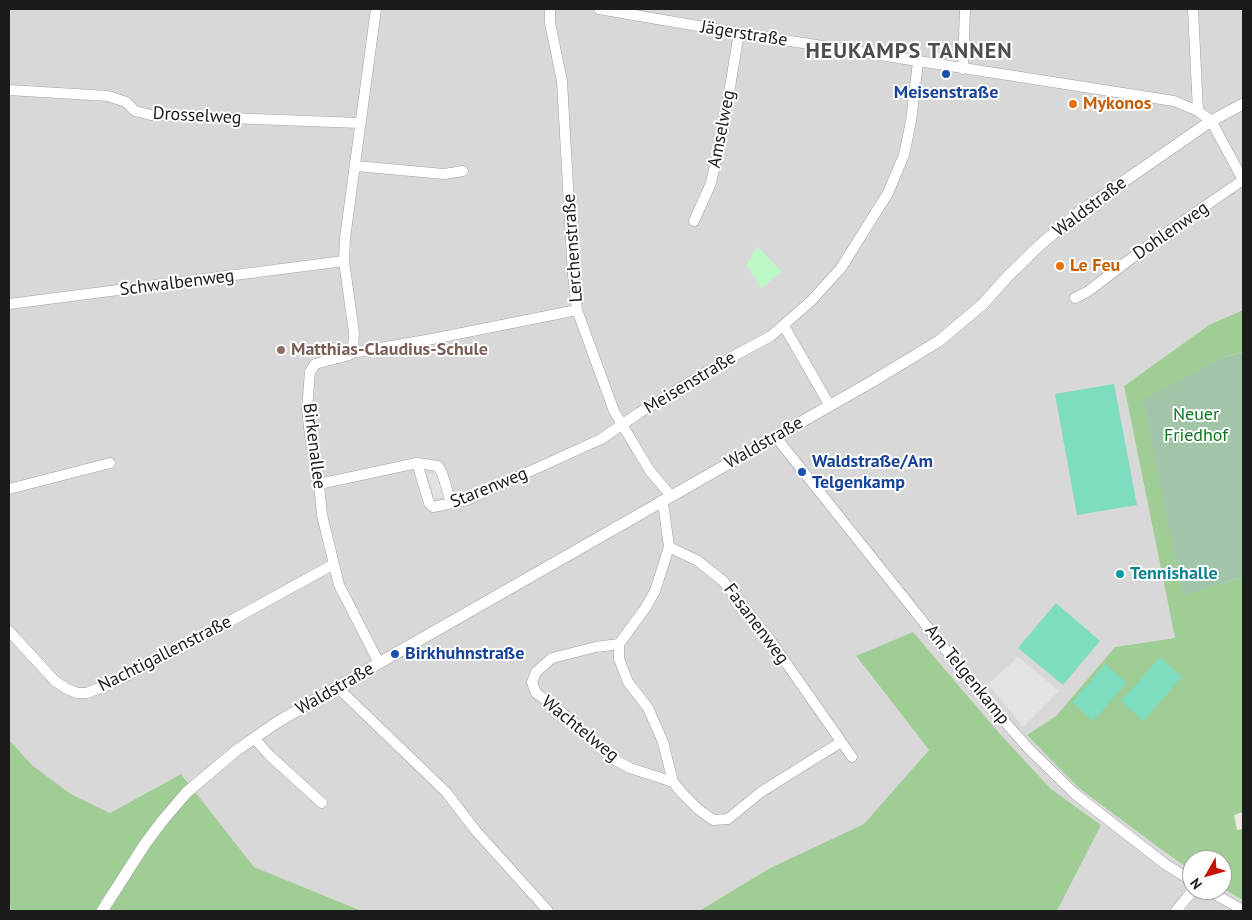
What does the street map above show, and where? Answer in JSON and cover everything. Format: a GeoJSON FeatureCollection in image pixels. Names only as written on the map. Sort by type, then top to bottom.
{"type":"FeatureCollection","features":[{"type":"Feature","properties":{"kind":"street"},"geometry":{"type":"LineString","coordinates":[[351,353],[354,333],[344,261],[345,238],[376,9]]}},
{"type":"Feature","properties":{"kind":"street","name":"Lerchenstraße"},"geometry":{"type":"LineString","coordinates":[[550,9],[550,24],[562,81],[573,275],[577,310],[621,425],[666,498]]}},
{"type":"Feature","properties":{"kind":"street","name":"Jägerstraße"},"geometry":{"type":"LineString","coordinates":[[599,9],[918,62],[1174,101],[1198,111],[1211,121]]}},
{"type":"Feature","properties":{"kind":"street"},"geometry":{"type":"LineString","coordinates":[[963,69],[965,9]]}},
{"type":"Feature","properties":{"kind":"street"},"geometry":{"type":"LineString","coordinates":[[1193,9],[1198,111]]}},
{"type":"Feature","properties":{"kind":"street","name":"Amselweg"},"geometry":{"type":"LineString","coordinates":[[694,221],[712,183],[739,33]]}},
{"type":"Feature","properties":{"kind":"street","name":"Meisenstraße"},"geometry":{"type":"LineString","coordinates":[[621,425],[730,358],[771,336],[811,301],[841,268],[888,193],[904,155],[918,62]]}},
{"type":"Feature","properties":{"kind":"street","name":"Drosselweg"},"geometry":{"type":"LineString","coordinates":[[9,90],[108,96],[126,102],[134,111],[151,115],[360,123]]}},
{"type":"Feature","properties":{"kind":"street","name":"Waldstraße"},"geometry":{"type":"LineString","coordinates":[[102,911],[145,844],[187,792],[212,769],[254,738],[337,687],[830,406],[939,341],[983,304],[1041,244],[1078,214],[1211,121],[1243,104]]}},
{"type":"Feature","properties":{"kind":"street"},"geometry":{"type":"LineString","coordinates":[[1211,121],[1243,180]]}},
{"type":"Feature","properties":{"kind":"street"},"geometry":{"type":"LineString","coordinates":[[356,166],[444,174],[463,171]]}},
{"type":"Feature","properties":{"kind":"street","name":"Dohlenweg"},"geometry":{"type":"LineString","coordinates":[[1075,298],[1087,292],[1153,242],[1243,180]]}},
{"type":"Feature","properties":{"kind":"street","name":"Schwalbenweg"},"geometry":{"type":"LineString","coordinates":[[9,304],[344,261]]}},
{"type":"Feature","properties":{"kind":"street","name":"Birkenallee"},"geometry":{"type":"LineString","coordinates":[[379,663],[339,585],[322,515],[307,409],[310,372],[315,364],[341,358],[351,353],[577,310]]}},
{"type":"Feature","properties":{"kind":"street"},"geometry":{"type":"LineString","coordinates":[[784,326],[830,406]]}},
{"type":"Feature","properties":{"kind":"street","name":"Starenweg"},"geometry":{"type":"LineString","coordinates":[[417,463],[428,502],[433,507],[447,505],[467,500],[601,439],[621,425]]}},
{"type":"Feature","properties":{"kind":"street","name":"Am Telgenkamp"},"geometry":{"type":"LineString","coordinates":[[775,436],[988,703],[1029,749],[1075,794],[1165,864],[1182,875]]}},
{"type":"Feature","properties":{"kind":"street"},"geometry":{"type":"LineString","coordinates":[[9,490],[110,463]]}},
{"type":"Feature","properties":{"kind":"street"},"geometry":{"type":"LineString","coordinates":[[319,484],[417,463],[438,466],[451,503]]}},
{"type":"Feature","properties":{"kind":"street"},"geometry":{"type":"LineString","coordinates":[[619,644],[646,607],[655,591],[669,547],[664,509],[666,498]]}},
{"type":"Feature","properties":{"kind":"street","name":"Fasanenweg"},"geometry":{"type":"LineString","coordinates":[[669,547],[698,561],[723,581],[768,637],[852,757]]}},
{"type":"Feature","properties":{"kind":"street","name":"Nachtigallenstraße"},"geometry":{"type":"LineString","coordinates":[[9,631],[55,681],[67,690],[87,693],[112,683],[202,637],[334,564]]}},
{"type":"Feature","properties":{"kind":"street","name":"Wachtelweg"},"geometry":{"type":"LineString","coordinates":[[673,782],[630,768],[610,757],[558,709],[536,693],[532,682],[536,672],[552,658],[596,647],[619,644],[619,658],[628,682],[648,708],[663,742],[673,782],[698,809],[712,820],[728,819],[761,792],[841,742]]}},
{"type":"Feature","properties":{"kind":"street"},"geometry":{"type":"LineString","coordinates":[[337,687],[446,792],[476,831],[548,911]]}},
{"type":"Feature","properties":{"kind":"street"},"geometry":{"type":"LineString","coordinates":[[254,738],[269,755],[322,803]]}},
{"type":"Feature","properties":{"kind":"street"},"geometry":{"type":"LineString","coordinates":[[1176,911],[1185,900]]}},
{"type":"Feature","properties":{"kind":"street"},"geometry":{"type":"LineString","coordinates":[[1225,900],[1243,910]]}},
{"type":"Feature","properties":{"kind":"shaded area"},"geometry":{"type":"Polygon","coordinates":[[[9,9],[1243,9],[1243,310],[1209,325],[1124,386],[1175,638],[1115,647],[1056,716],[1028,735],[1080,789],[1182,864],[1182,900],[1232,900],[1232,894],[1243,900],[1243,911],[1057,911],[1101,825],[1051,789],[1000,734],[913,632],[856,657],[929,750],[864,824],[770,868],[699,911],[362,911],[254,867],[181,774],[110,813],[71,794],[33,766],[9,740],[9,9]]]}},
{"type":"Feature","properties":{"kind":"shaded area"},"geometry":{"type":"Polygon","coordinates":[[[437,473],[443,497],[434,498],[428,474],[437,473]]]}},
{"type":"Feature","properties":{"kind":"shaded area"},"geometry":{"type":"Polygon","coordinates":[[[1018,657],[1059,691],[1023,727],[988,684],[1018,657]]]}},
{"type":"Feature","properties":{"kind":"green space"},"geometry":{"type":"Polygon","coordinates":[[[757,246],[782,272],[761,288],[747,265],[757,246]]]}},
{"type":"Feature","properties":{"kind":"green space"},"geometry":{"type":"Polygon","coordinates":[[[1243,310],[1243,352],[1223,357],[1184,594],[1243,577],[1243,812],[1234,815],[1237,830],[1243,829],[1243,900],[1232,894],[1232,850],[1182,850],[1182,864],[1080,789],[1027,735],[1056,716],[1115,647],[1175,638],[1124,386],[1209,325],[1243,310]]]}},
{"type":"Feature","properties":{"kind":"green space","name":"Neuer Friedhof"},"geometry":{"type":"Polygon","coordinates":[[[1243,352],[1243,577],[1183,595],[1143,400],[1223,357],[1243,352]]]}},
{"type":"Feature","properties":{"kind":"green space"},"geometry":{"type":"Polygon","coordinates":[[[1114,384],[1137,505],[1077,515],[1055,394],[1114,384]]]}},
{"type":"Feature","properties":{"kind":"green space"},"geometry":{"type":"Polygon","coordinates":[[[1056,603],[1100,641],[1063,685],[1018,648],[1056,603]]]}},
{"type":"Feature","properties":{"kind":"green space"},"geometry":{"type":"Polygon","coordinates":[[[913,632],[1000,734],[1051,789],[1101,825],[1057,911],[699,911],[770,868],[864,824],[929,750],[856,656],[913,632]]]}},
{"type":"Feature","properties":{"kind":"green space"},"geometry":{"type":"Polygon","coordinates":[[[1160,657],[1182,677],[1143,721],[1121,701],[1160,657]]]}},
{"type":"Feature","properties":{"kind":"green space"},"geometry":{"type":"Polygon","coordinates":[[[1105,664],[1127,683],[1093,721],[1072,702],[1105,664]]]}},
{"type":"Feature","properties":{"kind":"green space"},"geometry":{"type":"Polygon","coordinates":[[[9,740],[33,766],[71,794],[110,813],[181,774],[254,867],[362,911],[9,911],[9,740]]]}},
{"type":"Feature","properties":{"kind":"place","name":"Meisenstraße"},"geometry":{"type":"Point","coordinates":[946,74]}},
{"type":"Feature","properties":{"kind":"place","name":"Mykonos"},"geometry":{"type":"Point","coordinates":[1073,104]}},
{"type":"Feature","properties":{"kind":"place","name":"Le Feu"},"geometry":{"type":"Point","coordinates":[1060,266]}},
{"type":"Feature","properties":{"kind":"place","name":"Matthias-Claudius-Schule"},"geometry":{"type":"Point","coordinates":[281,350]}},
{"type":"Feature","properties":{"kind":"place","name":"Waldstraße/Am Telgenkamp"},"geometry":{"type":"Point","coordinates":[802,472]}},
{"type":"Feature","properties":{"kind":"place","name":"Tennishalle"},"geometry":{"type":"Point","coordinates":[1120,574]}},
{"type":"Feature","properties":{"kind":"place","name":"Birkhuhnstraße"},"geometry":{"type":"Point","coordinates":[395,654]}},
{"type":"Feature","properties":{"kind":"district","name":"HEUKAMPS TANNEN"},"geometry":{"type":"Point","coordinates":[909,52]}}]}
